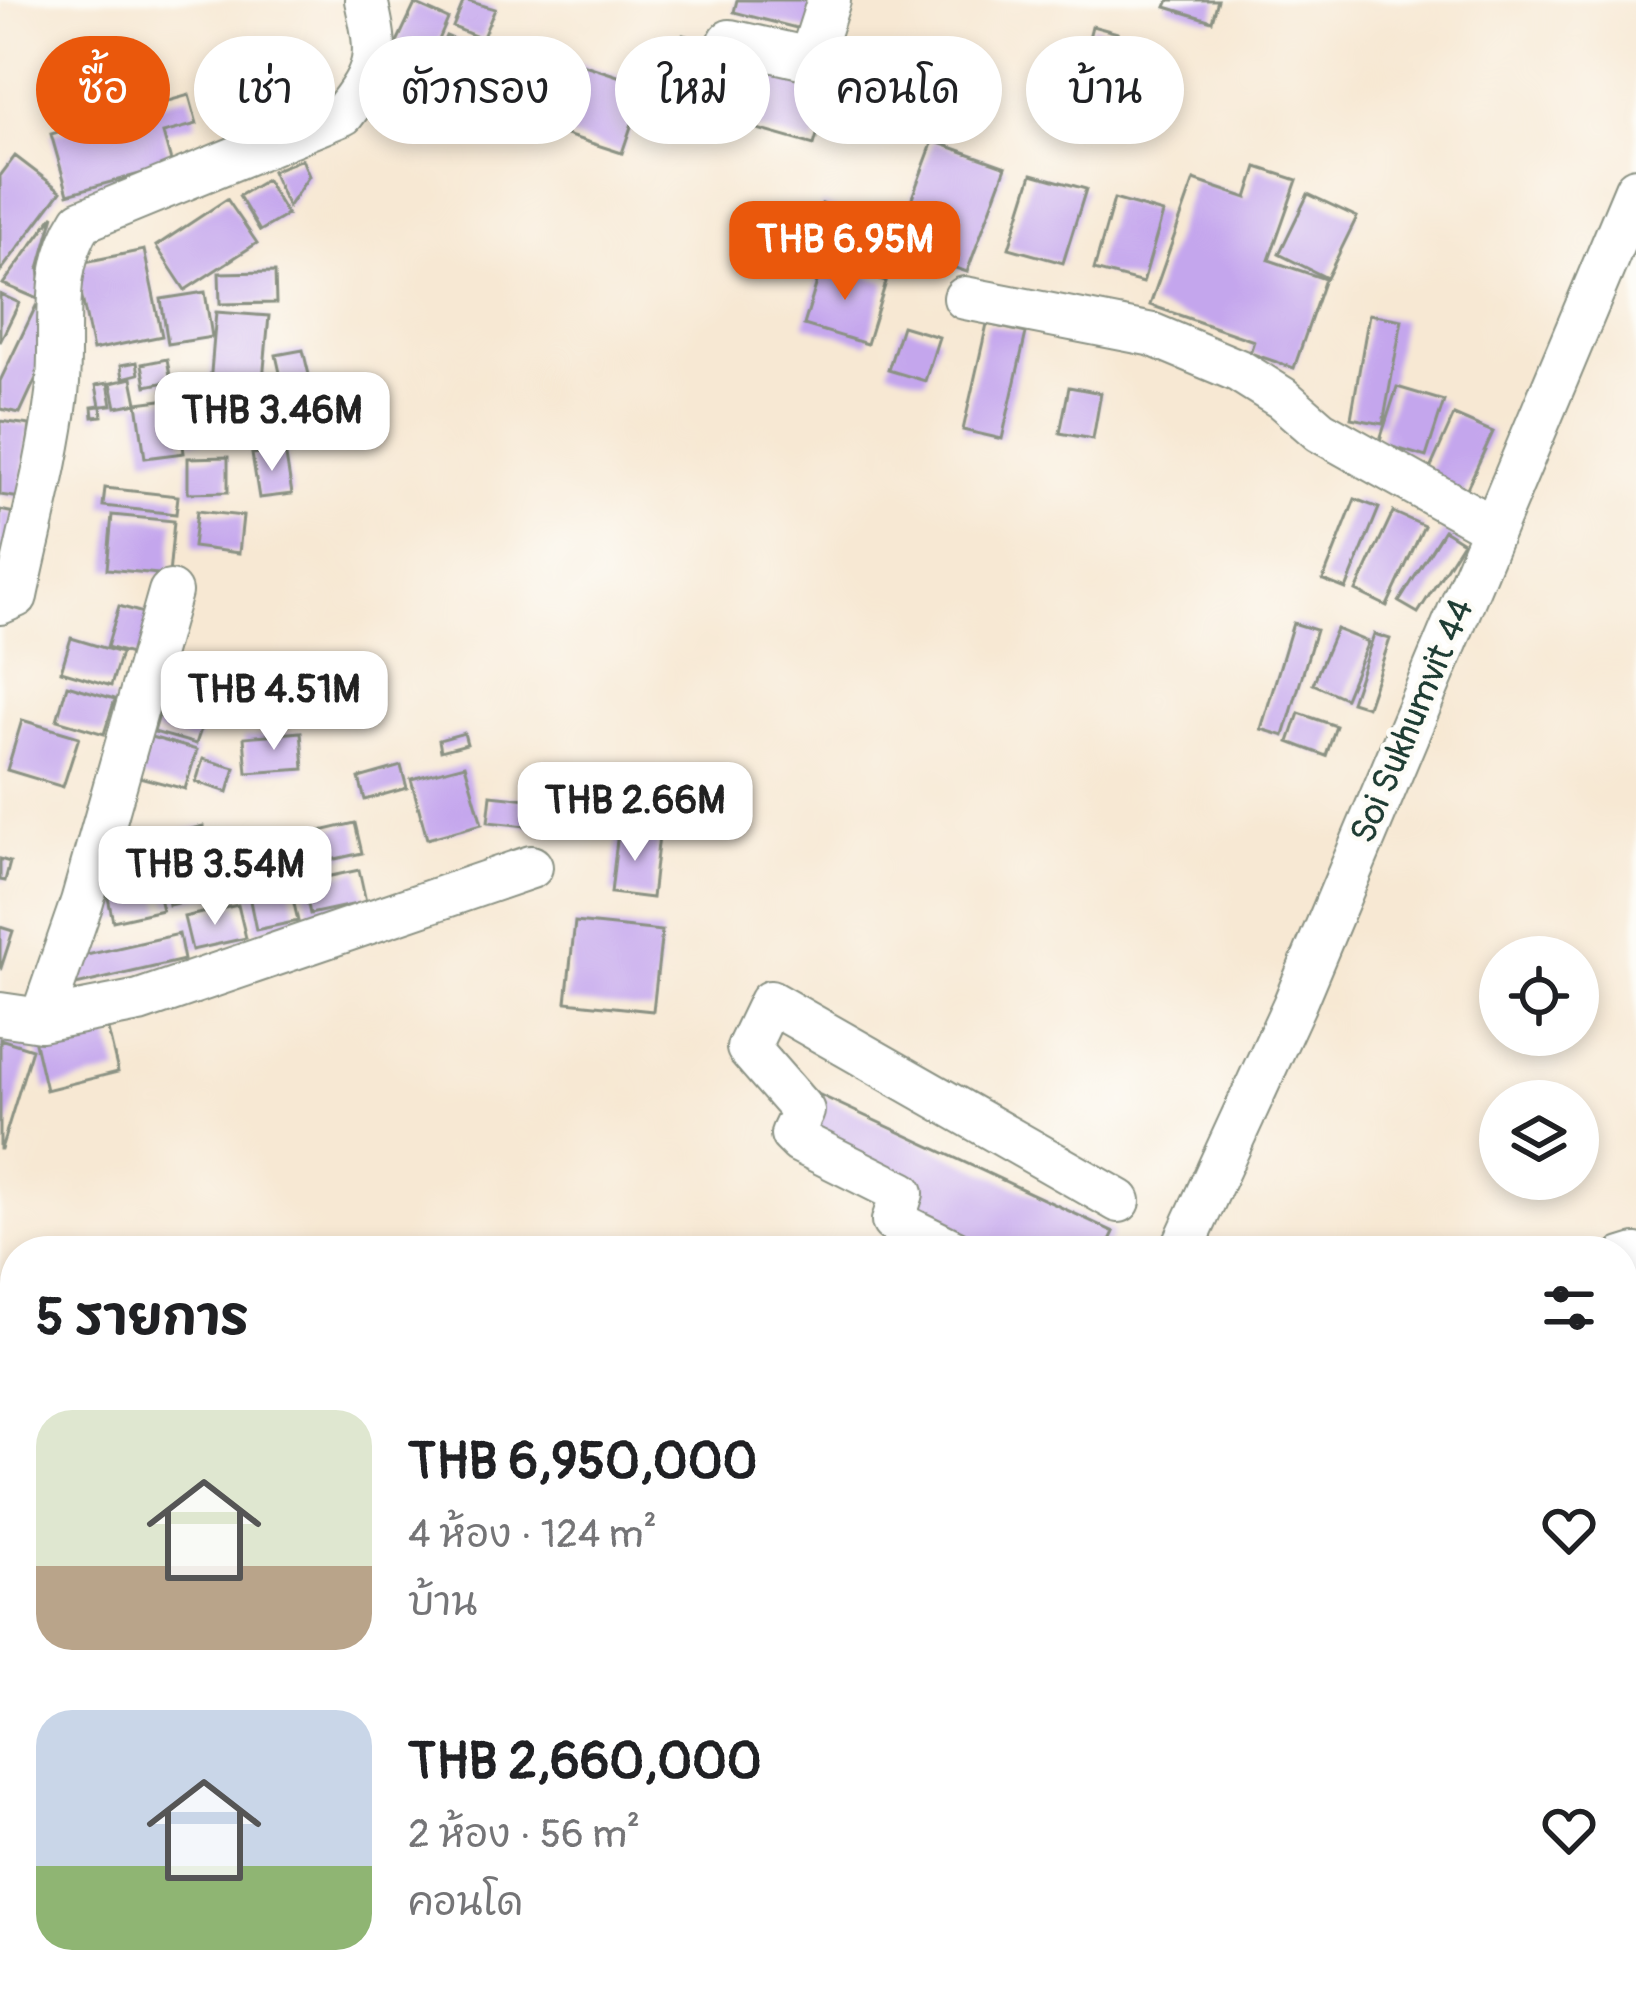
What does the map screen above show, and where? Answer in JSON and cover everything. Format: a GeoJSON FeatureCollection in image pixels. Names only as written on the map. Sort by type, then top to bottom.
{"type":"FeatureCollection","features":[{"type":"Feature","properties":{"kind":"street"},"geometry":{"type":"LineString","coordinates":[[0,603],[16,596],[57,394],[60,284],[68,243],[82,221],[343,114],[369,81],[375,41],[366,0]]}},
{"type":"Feature","properties":{"kind":"street"},"geometry":{"type":"LineString","coordinates":[[770,50],[810,59],[829,0]]}},
{"type":"Feature","properties":{"kind":"street","name":"Soi Sukhumvit 44"},"geometry":{"type":"LineString","coordinates":[[1188,1236],[1294,1005],[1636,188]]}},
{"type":"Feature","properties":{"kind":"street"},"geometry":{"type":"LineString","coordinates":[[965,298],[1153,335],[1240,371],[1320,431],[1492,527]]}},
{"type":"Feature","properties":{"kind":"street"},"geometry":{"type":"LineString","coordinates":[[21,1017],[82,902],[170,592]]}},
{"type":"Feature","properties":{"kind":"street"},"geometry":{"type":"LineString","coordinates":[[21,1017],[139,1001],[531,867]]}},
{"type":"Feature","properties":{"kind":"street"},"geometry":{"type":"LineString","coordinates":[[923,1236],[892,1221],[902,1193],[792,1134],[803,1112],[748,1048],[770,1002],[1119,1201]]}},
{"type":"Feature","properties":{"kind":"building"},"geometry":{"type":"Polygon","coordinates":[[[464,0],[495,9],[483,36],[453,27],[464,0]]]}},
{"type":"Feature","properties":{"kind":"building"},"geometry":{"type":"Polygon","coordinates":[[[737,0],[821,0],[812,32],[734,12],[737,0]]]}},
{"type":"Feature","properties":{"kind":"building"},"geometry":{"type":"Polygon","coordinates":[[[1169,0],[1218,0],[1212,21],[1166,7],[1169,0]]]}},
{"type":"Feature","properties":{"kind":"building"},"geometry":{"type":"Polygon","coordinates":[[[415,4],[448,19],[441,36],[400,36],[415,4]]]}},
{"type":"Feature","properties":{"kind":"building"},"geometry":{"type":"Polygon","coordinates":[[[1092,26],[1118,33],[1117,36],[1089,36],[1092,26]]]}},
{"type":"Feature","properties":{"kind":"building"},"geometry":{"type":"Polygon","coordinates":[[[770,60],[794,67],[794,139],[770,132],[770,60]]]}},
{"type":"Feature","properties":{"kind":"building"},"geometry":{"type":"Polygon","coordinates":[[[591,67],[615,75],[615,144],[625,144],[622,153],[591,143],[591,67]]]}},
{"type":"Feature","properties":{"kind":"building"},"geometry":{"type":"Polygon","coordinates":[[[189,95],[194,125],[170,131],[170,100],[189,95]]]}},
{"type":"Feature","properties":{"kind":"building"},"geometry":{"type":"Polygon","coordinates":[[[54,144],[166,144],[172,165],[68,194],[54,144]]]}},
{"type":"Feature","properties":{"kind":"building"},"geometry":{"type":"Polygon","coordinates":[[[932,144],[1006,167],[967,272],[894,246],[932,144]]]}},
{"type":"Feature","properties":{"kind":"building"},"geometry":{"type":"Polygon","coordinates":[[[15,156],[61,191],[0,272],[0,176],[15,156]]]}},
{"type":"Feature","properties":{"kind":"building"},"geometry":{"type":"Polygon","coordinates":[[[302,159],[309,176],[288,207],[272,171],[302,159]]]}},
{"type":"Feature","properties":{"kind":"building"},"geometry":{"type":"Polygon","coordinates":[[[1257,167],[1297,180],[1269,260],[1325,279],[1294,368],[1250,353],[1254,341],[1150,305],[1194,180],[1247,198],[1257,167]]]}},
{"type":"Feature","properties":{"kind":"building"},"geometry":{"type":"Polygon","coordinates":[[[1032,174],[1086,189],[1063,263],[1009,248],[1032,174]]]}},
{"type":"Feature","properties":{"kind":"building"},"geometry":{"type":"Polygon","coordinates":[[[266,180],[287,215],[260,231],[239,196],[266,180]]]}},
{"type":"Feature","properties":{"kind":"building"},"geometry":{"type":"Polygon","coordinates":[[[1308,194],[1357,217],[1327,278],[1279,254],[1308,194]]]}},
{"type":"Feature","properties":{"kind":"building"},"geometry":{"type":"Polygon","coordinates":[[[227,199],[257,243],[185,290],[156,246],[227,199]]]}},
{"type":"Feature","properties":{"kind":"building"},"geometry":{"type":"Polygon","coordinates":[[[1114,199],[1163,213],[1143,283],[1094,270],[1114,199]]]}},
{"type":"Feature","properties":{"kind":"building"},"geometry":{"type":"Polygon","coordinates":[[[822,204],[844,212],[831,244],[809,236],[822,204]]]}},
{"type":"Feature","properties":{"kind":"building"},"geometry":{"type":"Polygon","coordinates":[[[54,215],[39,268],[43,301],[3,284],[54,215]]]}},
{"type":"Feature","properties":{"kind":"building"},"geometry":{"type":"Polygon","coordinates":[[[144,250],[162,336],[93,350],[75,264],[144,250]]]}},
{"type":"Feature","properties":{"kind":"building"},"geometry":{"type":"Polygon","coordinates":[[[823,262],[886,282],[867,344],[804,325],[823,262]]]}},
{"type":"Feature","properties":{"kind":"building"},"geometry":{"type":"Polygon","coordinates":[[[275,272],[276,303],[220,304],[219,273],[275,272]]]}},
{"type":"Feature","properties":{"kind":"building"},"geometry":{"type":"Polygon","coordinates":[[[205,292],[212,337],[168,344],[161,299],[205,292]]]}},
{"type":"Feature","properties":{"kind":"building"},"geometry":{"type":"Polygon","coordinates":[[[0,294],[19,303],[0,342],[0,294]]]}},
{"type":"Feature","properties":{"kind":"building"},"geometry":{"type":"Polygon","coordinates":[[[36,306],[43,309],[49,350],[20,413],[0,409],[0,381],[36,306]]]}},
{"type":"Feature","properties":{"kind":"building"},"geometry":{"type":"Polygon","coordinates":[[[216,312],[269,316],[262,390],[210,385],[216,312]]]}},
{"type":"Feature","properties":{"kind":"building"},"geometry":{"type":"Polygon","coordinates":[[[1369,314],[1402,320],[1383,424],[1351,418],[1369,314]]]}},
{"type":"Feature","properties":{"kind":"building"},"geometry":{"type":"Polygon","coordinates":[[[987,324],[1026,333],[1002,439],[963,430],[987,324]]]}},
{"type":"Feature","properties":{"kind":"building"},"geometry":{"type":"Polygon","coordinates":[[[902,326],[939,337],[925,381],[888,370],[902,326]]]}},
{"type":"Feature","properties":{"kind":"building"},"geometry":{"type":"Polygon","coordinates":[[[303,350],[310,379],[283,386],[276,355],[303,350]]]}},
{"type":"Feature","properties":{"kind":"building"},"geometry":{"type":"Polygon","coordinates":[[[167,359],[171,381],[146,386],[142,364],[167,359]]]}},
{"type":"Feature","properties":{"kind":"building"},"geometry":{"type":"Polygon","coordinates":[[[137,362],[139,374],[123,378],[121,365],[137,362]]]}},
{"type":"Feature","properties":{"kind":"building"},"geometry":{"type":"Polygon","coordinates":[[[132,378],[137,403],[116,407],[111,383],[132,378]]]}},
{"type":"Feature","properties":{"kind":"building"},"geometry":{"type":"Polygon","coordinates":[[[108,383],[112,405],[101,406],[102,416],[93,417],[92,407],[100,406],[96,385],[108,383]]]}},
{"type":"Feature","properties":{"kind":"building"},"geometry":{"type":"Polygon","coordinates":[[[1069,387],[1101,393],[1093,439],[1060,433],[1069,387]]]}},
{"type":"Feature","properties":{"kind":"building"},"geometry":{"type":"Polygon","coordinates":[[[1397,387],[1444,401],[1426,457],[1379,443],[1397,387]]]}},
{"type":"Feature","properties":{"kind":"building"},"geometry":{"type":"Polygon","coordinates":[[[177,398],[184,453],[145,458],[137,403],[177,398]]]}},
{"type":"Feature","properties":{"kind":"building"},"geometry":{"type":"Polygon","coordinates":[[[284,403],[286,434],[256,436],[253,405],[284,403]]]}},
{"type":"Feature","properties":{"kind":"building"},"geometry":{"type":"Polygon","coordinates":[[[221,408],[226,436],[192,442],[187,414],[221,408]]]}},
{"type":"Feature","properties":{"kind":"building"},"geometry":{"type":"Polygon","coordinates":[[[1454,415],[1493,432],[1457,510],[1419,494],[1454,415]]]}},
{"type":"Feature","properties":{"kind":"building"},"geometry":{"type":"Polygon","coordinates":[[[0,421],[30,425],[21,498],[0,495],[0,421]]]}},
{"type":"Feature","properties":{"kind":"building"},"geometry":{"type":"Polygon","coordinates":[[[285,450],[292,494],[259,498],[252,454],[285,450]]]}},
{"type":"Feature","properties":{"kind":"building"},"geometry":{"type":"Polygon","coordinates":[[[228,457],[228,492],[188,493],[188,458],[228,457]]]}},
{"type":"Feature","properties":{"kind":"building"},"geometry":{"type":"Polygon","coordinates":[[[105,488],[178,496],[176,514],[103,506],[105,488]]]}},
{"type":"Feature","properties":{"kind":"building"},"geometry":{"type":"Polygon","coordinates":[[[1355,499],[1379,508],[1346,589],[1323,580],[1355,499]]]}},
{"type":"Feature","properties":{"kind":"building"},"geometry":{"type":"Polygon","coordinates":[[[0,510],[14,513],[2,566],[0,566],[0,510]]]}},
{"type":"Feature","properties":{"kind":"building"},"geometry":{"type":"Polygon","coordinates":[[[197,511],[243,516],[239,553],[193,547],[197,511]]]}},
{"type":"Feature","properties":{"kind":"building"},"geometry":{"type":"Polygon","coordinates":[[[1393,512],[1424,526],[1387,606],[1356,591],[1393,512]]]}},
{"type":"Feature","properties":{"kind":"building"},"geometry":{"type":"Polygon","coordinates":[[[112,515],[174,521],[169,575],[107,569],[112,515]]]}},
{"type":"Feature","properties":{"kind":"building"},"geometry":{"type":"Polygon","coordinates":[[[1444,530],[1463,542],[1418,613],[1399,602],[1444,530]]]}},
{"type":"Feature","properties":{"kind":"building"},"geometry":{"type":"Polygon","coordinates":[[[119,606],[157,617],[144,658],[107,647],[119,606]]]}},
{"type":"Feature","properties":{"kind":"building"},"geometry":{"type":"Polygon","coordinates":[[[1293,623],[1316,630],[1284,736],[1261,729],[1293,623]]]}},
{"type":"Feature","properties":{"kind":"building"},"geometry":{"type":"Polygon","coordinates":[[[1336,629],[1368,642],[1345,698],[1313,684],[1336,629]]]}},
{"type":"Feature","properties":{"kind":"building"},"geometry":{"type":"Polygon","coordinates":[[[1374,634],[1390,639],[1367,707],[1351,702],[1374,634]]]}},
{"type":"Feature","properties":{"kind":"building"},"geometry":{"type":"Polygon","coordinates":[[[71,638],[121,653],[111,686],[61,671],[71,638]]]}},
{"type":"Feature","properties":{"kind":"building"},"geometry":{"type":"Polygon","coordinates":[[[276,663],[280,712],[215,717],[212,669],[276,663]]]}},
{"type":"Feature","properties":{"kind":"building"},"geometry":{"type":"Polygon","coordinates":[[[67,685],[115,699],[104,734],[57,720],[67,685]]]}},
{"type":"Feature","properties":{"kind":"building"},"geometry":{"type":"Polygon","coordinates":[[[160,711],[203,723],[196,744],[154,732],[160,711]]]}},
{"type":"Feature","properties":{"kind":"building"},"geometry":{"type":"Polygon","coordinates":[[[1299,713],[1336,726],[1326,756],[1289,742],[1299,713]]]}},
{"type":"Feature","properties":{"kind":"building"},"geometry":{"type":"Polygon","coordinates":[[[22,720],[79,737],[63,787],[7,770],[22,720]]]}},
{"type":"Feature","properties":{"kind":"building"},"geometry":{"type":"Polygon","coordinates":[[[301,732],[304,769],[247,773],[244,737],[301,732]]]}},
{"type":"Feature","properties":{"kind":"building"},"geometry":{"type":"Polygon","coordinates":[[[464,733],[467,744],[441,751],[439,740],[464,733]]]}},
{"type":"Feature","properties":{"kind":"building"},"geometry":{"type":"Polygon","coordinates":[[[151,737],[197,750],[185,789],[139,777],[151,737]]]}},
{"type":"Feature","properties":{"kind":"building"},"geometry":{"type":"Polygon","coordinates":[[[203,759],[235,768],[228,792],[196,782],[203,759]]]}},
{"type":"Feature","properties":{"kind":"building"},"geometry":{"type":"Polygon","coordinates":[[[465,765],[482,824],[427,839],[411,779],[465,765]]]}},
{"type":"Feature","properties":{"kind":"building"},"geometry":{"type":"Polygon","coordinates":[[[401,766],[407,788],[365,800],[359,778],[401,766]]]}},
{"type":"Feature","properties":{"kind":"building"},"geometry":{"type":"Polygon","coordinates":[[[491,795],[608,808],[605,834],[488,822],[491,795]]]}},
{"type":"Feature","properties":{"kind":"building"},"geometry":{"type":"Polygon","coordinates":[[[355,823],[362,853],[223,884],[216,855],[355,823]]]}},
{"type":"Feature","properties":{"kind":"building"},"geometry":{"type":"Polygon","coordinates":[[[203,826],[208,850],[162,861],[156,837],[203,826]]]}},
{"type":"Feature","properties":{"kind":"building"},"geometry":{"type":"Polygon","coordinates":[[[618,831],[659,835],[652,898],[611,893],[618,831]]]}},
{"type":"Feature","properties":{"kind":"building"},"geometry":{"type":"Polygon","coordinates":[[[214,856],[222,893],[169,905],[161,868],[214,856]]]}},
{"type":"Feature","properties":{"kind":"building"},"geometry":{"type":"Polygon","coordinates":[[[0,859],[10,862],[5,881],[0,880],[0,859]]]}},
{"type":"Feature","properties":{"kind":"building"},"geometry":{"type":"Polygon","coordinates":[[[359,870],[366,902],[310,914],[303,882],[359,870]]]}},
{"type":"Feature","properties":{"kind":"building"},"geometry":{"type":"Polygon","coordinates":[[[153,873],[162,910],[113,921],[105,884],[153,873]]]}},
{"type":"Feature","properties":{"kind":"building"},"geometry":{"type":"Polygon","coordinates":[[[289,882],[298,921],[256,930],[248,891],[289,882]]]}},
{"type":"Feature","properties":{"kind":"building"},"geometry":{"type":"Polygon","coordinates":[[[238,905],[246,938],[192,950],[184,917],[238,905]]]}},
{"type":"Feature","properties":{"kind":"building"},"geometry":{"type":"Polygon","coordinates":[[[575,922],[662,931],[653,1011],[566,1002],[575,922]]]}},
{"type":"Feature","properties":{"kind":"building"},"geometry":{"type":"Polygon","coordinates":[[[0,927],[13,931],[1,968],[0,967],[0,927]]]}},
{"type":"Feature","properties":{"kind":"building"},"geometry":{"type":"Polygon","coordinates":[[[179,934],[184,960],[76,985],[69,959],[179,934]]]}},
{"type":"Feature","properties":{"kind":"building"},"geometry":{"type":"Polygon","coordinates":[[[105,1017],[118,1072],[46,1090],[33,1034],[105,1017]]]}},
{"type":"Feature","properties":{"kind":"building"},"geometry":{"type":"Polygon","coordinates":[[[0,1039],[32,1049],[1,1149],[0,1149],[0,1039]]]}},
{"type":"Feature","properties":{"kind":"building"},"geometry":{"type":"Polygon","coordinates":[[[818,1094],[1114,1232],[1112,1236],[954,1236],[901,1211],[799,1134],[818,1094]]]}}]}
